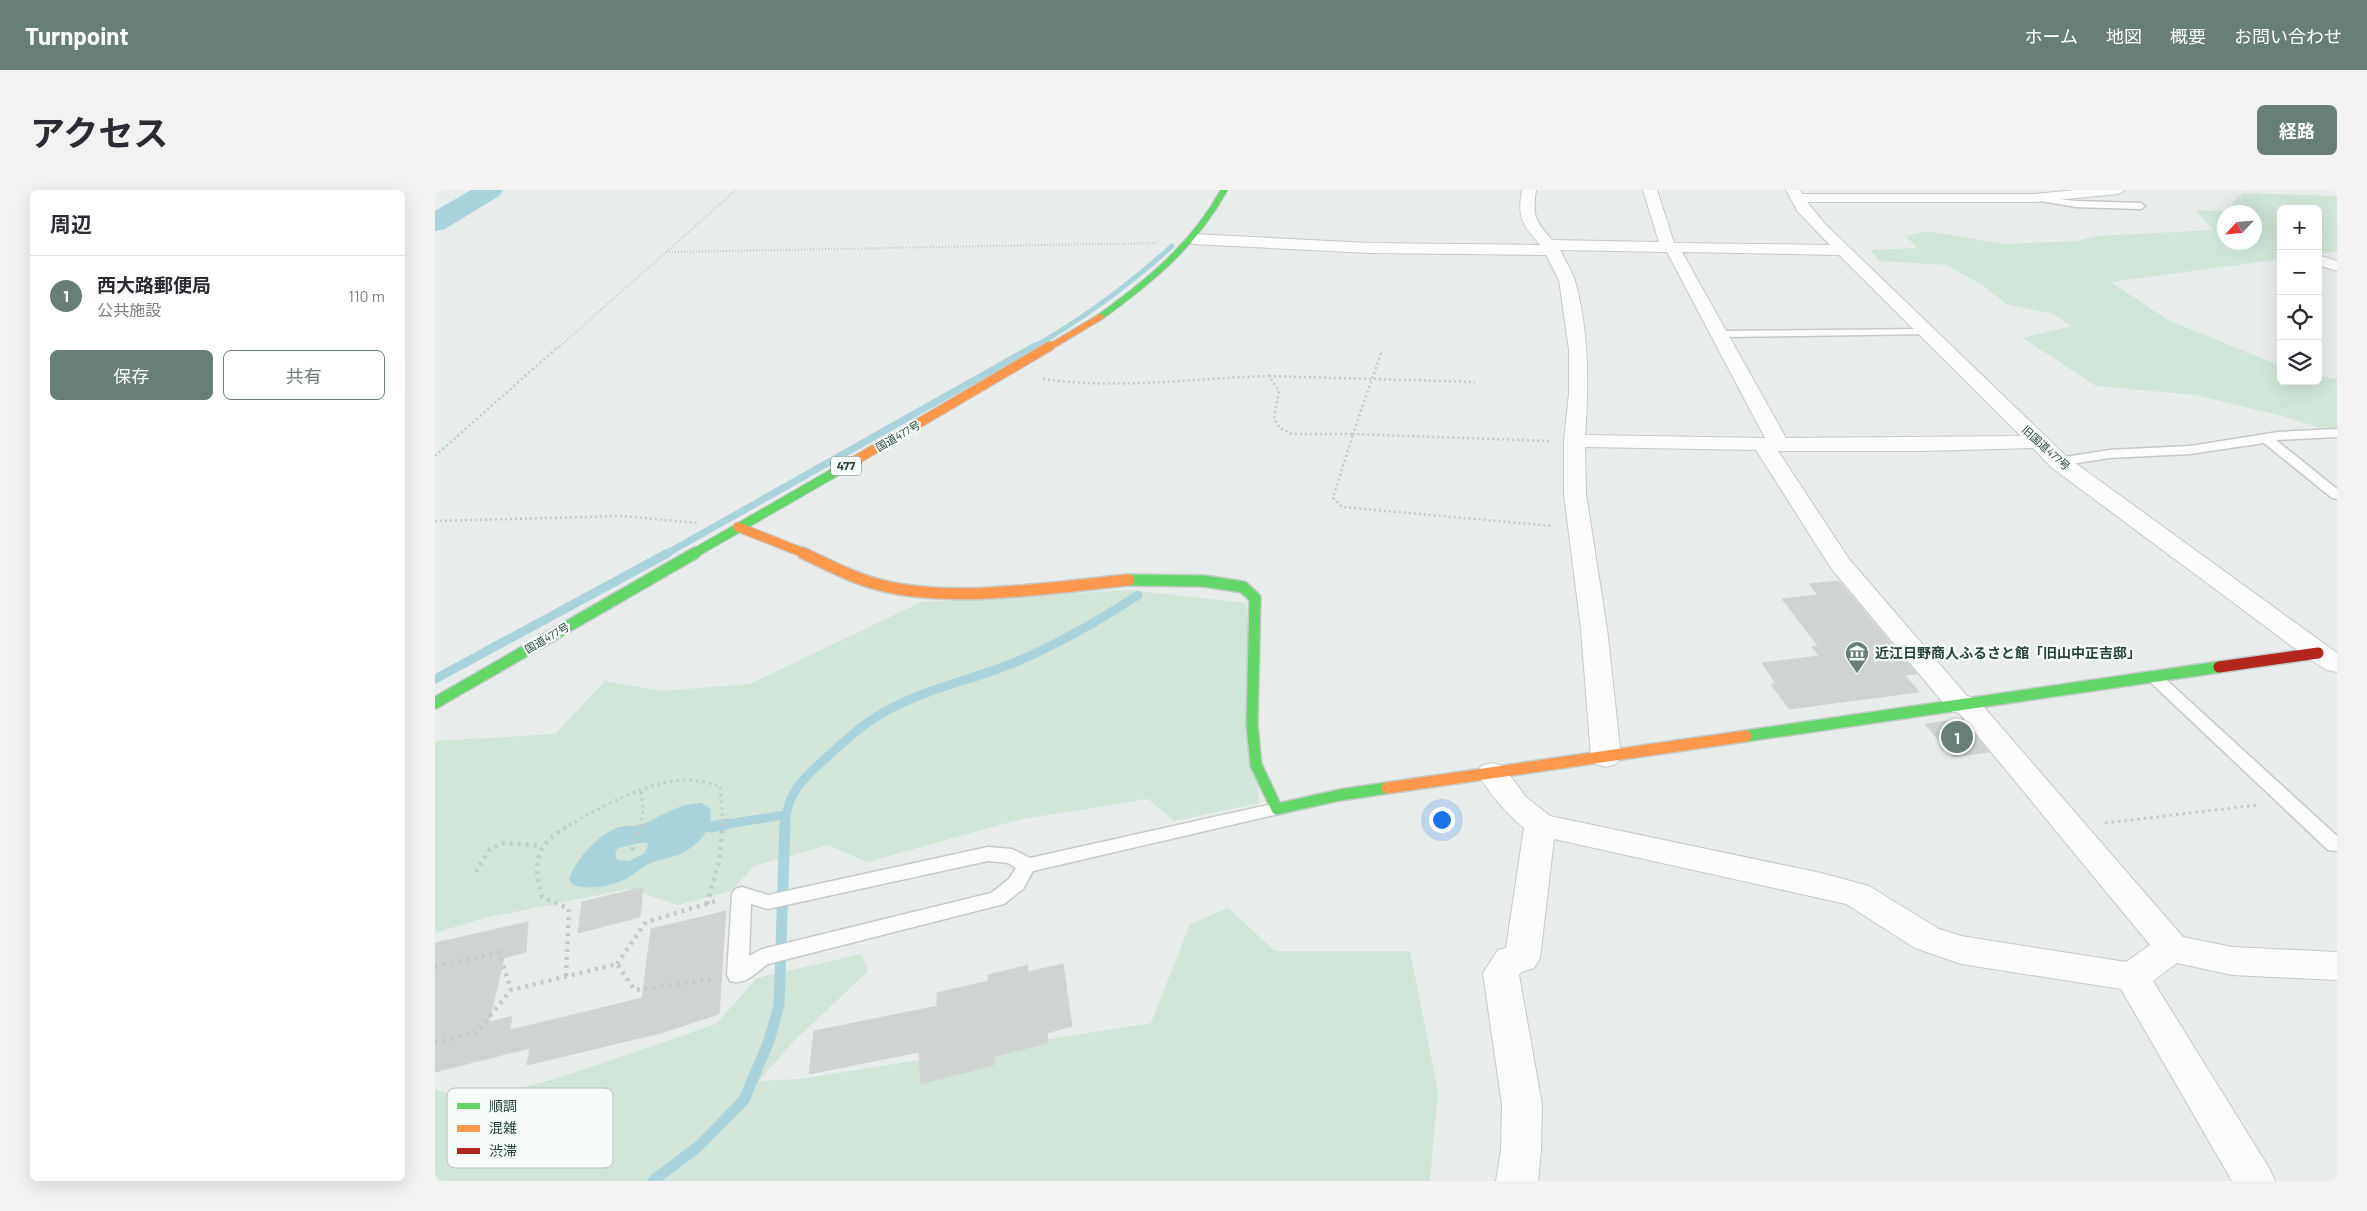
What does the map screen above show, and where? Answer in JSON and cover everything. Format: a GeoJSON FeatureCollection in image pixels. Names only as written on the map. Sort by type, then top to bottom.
{"type":"FeatureCollection","features":[{"type":"Feature","properties":{"kind":"main road","name":"国道477号"},"geometry":{"type":"LineString","coordinates":[[435,703],[1085,328],[1144,287],[1191,241],[1218,205],[1224,190]]}},
{"type":"Feature","properties":{"kind":"main road"},"geometry":{"type":"LineString","coordinates":[[738,527],[782,543],[847,573],[881,585],[937,593],[955,595],[1130,580],[1221,582],[1234,584],[1249,590],[1255,598],[1252,725],[1256,765],[1277,809],[1340,795],[2154,677],[2331,656]]}},
{"type":"Feature","properties":{"kind":"street"},"geometry":{"type":"LineString","coordinates":[[1529,190],[1526,210],[1532,226],[1550,247],[1567,280],[1578,350],[1579,394],[1574,442],[1575,494],[1594,629],[1606,757]]}},
{"type":"Feature","properties":{"kind":"street"},"geometry":{"type":"LineString","coordinates":[[1650,190],[1670,247],[1721,334],[1775,445]]}},
{"type":"Feature","properties":{"kind":"street"},"geometry":{"type":"LineString","coordinates":[[1795,194],[2035,198],[2118,190]]}},
{"type":"Feature","properties":{"kind":"street","name":"旧国道477号"},"geometry":{"type":"LineString","coordinates":[[1795,194],[1803,209],[1843,250],[2059,462],[2331,656]]}},
{"type":"Feature","properties":{"kind":"street"},"geometry":{"type":"LineString","coordinates":[[1191,241],[1369,248],[1670,247],[1843,250]]}},
{"type":"Feature","properties":{"kind":"street"},"geometry":{"type":"LineString","coordinates":[[2322,261],[2337,266]]}},
{"type":"Feature","properties":{"kind":"street"},"geometry":{"type":"LineString","coordinates":[[1574,442],[1949,446],[2038,442]]}},
{"type":"Feature","properties":{"kind":"street"},"geometry":{"type":"LineString","coordinates":[[1775,445],[1764,446],[1840,563],[2171,948],[2232,961],[2337,966]]}},
{"type":"Feature","properties":{"kind":"street"},"geometry":{"type":"LineString","coordinates":[[1492,773],[1515,804],[1540,825],[1821,885],[1857,895],[1927,940],[1961,950],[2132,977],[2171,948]]}},
{"type":"Feature","properties":{"kind":"street"},"geometry":{"type":"LineString","coordinates":[[1517,1181],[1521,1151],[1522,1106],[1501,973],[1510,960],[1522,958],[1540,825]]}},
{"type":"Feature","properties":{"kind":"street"},"geometry":{"type":"LineString","coordinates":[[2132,977],[2254,1181]]}},
{"type":"Feature","properties":{"kind":"lane"},"geometry":{"type":"LineString","coordinates":[[2035,198],[2076,204],[2141,206]]}},
{"type":"Feature","properties":{"kind":"lane"},"geometry":{"type":"LineString","coordinates":[[1721,334],[1927,332]]}},
{"type":"Feature","properties":{"kind":"lane"},"geometry":{"type":"LineString","coordinates":[[2059,462],[2109,454],[2191,450],[2278,436],[2337,433]]}},
{"type":"Feature","properties":{"kind":"lane"},"geometry":{"type":"LineString","coordinates":[[2267,439],[2337,495]]}},
{"type":"Feature","properties":{"kind":"lane"},"geometry":{"type":"LineString","coordinates":[[2154,677],[2335,845]]}},
{"type":"Feature","properties":{"kind":"lane"},"geometry":{"type":"LineString","coordinates":[[737,975],[762,957],[997,899],[1016,884],[1027,866],[1277,809]]}},
{"type":"Feature","properties":{"kind":"lane"},"geometry":{"type":"LineString","coordinates":[[737,975],[742,894],[768,902],[988,854],[1012,856],[1027,866]]}},
{"type":"Feature","properties":{"kind":"path"},"geometry":{"type":"LineString","coordinates":[[435,456],[736,190]]}},
{"type":"Feature","properties":{"kind":"path"},"geometry":{"type":"LineString","coordinates":[[666,252],[1191,241]]}},
{"type":"Feature","properties":{"kind":"path"},"geometry":{"type":"LineString","coordinates":[[1381,353],[1333,498],[1342,507],[1562,527],[1580,526]]}},
{"type":"Feature","properties":{"kind":"path"},"geometry":{"type":"LineString","coordinates":[[1010,372],[1097,386],[1151,384],[1231,376],[1475,382]]}},
{"type":"Feature","properties":{"kind":"path"},"geometry":{"type":"LineString","coordinates":[[1269,376],[1278,385],[1279,392],[1274,419],[1284,431],[1292,434],[1460,436],[1574,442]]}},
{"type":"Feature","properties":{"kind":"path"},"geometry":{"type":"LineString","coordinates":[[435,521],[622,516],[738,527]]}},
{"type":"Feature","properties":{"kind":"path"},"geometry":{"type":"LineString","coordinates":[[567,976],[569,909],[542,897],[535,869],[542,846],[575,823],[641,792],[681,780],[703,781],[720,786],[723,799],[722,849],[707,904]]}},
{"type":"Feature","properties":{"kind":"path"},"geometry":{"type":"LineString","coordinates":[[632,850],[640,831],[644,812],[641,792]]}},
{"type":"Feature","properties":{"kind":"path"},"geometry":{"type":"LineString","coordinates":[[2069,828],[2289,802]]}},
{"type":"Feature","properties":{"kind":"path"},"geometry":{"type":"LineString","coordinates":[[476,872],[490,849],[504,843],[542,846]]}},
{"type":"Feature","properties":{"kind":"path"},"geometry":{"type":"LineString","coordinates":[[435,1043],[477,1032],[511,990],[617,964],[646,922],[742,894]]}},
{"type":"Feature","properties":{"kind":"path"},"geometry":{"type":"LineString","coordinates":[[435,967],[499,952],[511,990]]}},
{"type":"Feature","properties":{"kind":"path"},"geometry":{"type":"LineString","coordinates":[[617,964],[635,990],[737,975]]}},
{"type":"Feature","properties":{"kind":"green space"},"geometry":{"type":"Polygon","coordinates":[[[2243,193],[2337,196],[2337,251],[2322,253],[2322,205],[2277,205],[2277,260],[2111,282],[2168,320],[2277,364],[2277,385],[2322,385],[2322,377],[2337,379],[2337,433],[2282,416],[2195,395],[2096,386],[2023,338],[2071,326],[2053,314],[2006,304],[1984,286],[1947,265],[1880,261],[1870,250],[1917,248],[1906,236],[1928,231],[2005,244],[2076,241],[2096,236],[2214,230],[2195,210],[2217,211],[2217,250],[2262,250],[2262,205],[2233,205],[2232,203],[2243,193]]]}},
{"type":"Feature","properties":{"kind":"green space"},"geometry":{"type":"Polygon","coordinates":[[[1129,590],[1246,603],[1259,803],[1174,821],[1148,799],[1022,819],[867,862],[828,845],[754,866],[731,891],[678,905],[629,889],[484,918],[435,933],[435,741],[555,734],[605,681],[661,691],[750,684],[921,602],[1129,590]]]}},
{"type":"Feature","properties":{"kind":"green space"},"geometry":{"type":"Polygon","coordinates":[[[1228,908],[1275,951],[1410,951],[1438,1092],[1430,1181],[435,1181],[435,1089],[447,1093],[447,1168],[613,1168],[613,1088],[523,1088],[579,1071],[716,1024],[757,978],[861,954],[868,971],[794,1041],[759,1081],[800,1079],[1151,1023],[1190,924],[1228,908]]]}},
{"type":"Feature","properties":{"kind":"water"},"geometry":{"type":"Polygon","coordinates":[[[701,803],[710,808],[711,815],[708,829],[700,840],[689,849],[675,856],[652,862],[629,877],[609,885],[580,887],[573,885],[569,879],[577,863],[589,848],[612,830],[643,824],[677,808],[701,803]],[[644,842],[618,848],[615,853],[617,860],[629,861],[645,853],[648,844],[644,842]]]}},
{"type":"Feature","properties":{"kind":"building"},"geometry":{"type":"Polygon","coordinates":[[[1839,581],[1917,674],[1905,675],[1919,692],[1789,709],[1771,684],[1776,684],[1762,663],[1819,656],[1812,647],[1818,646],[1782,599],[1818,595],[1809,584],[1839,581]]]}},
{"type":"Feature","properties":{"kind":"building"},"geometry":{"type":"Polygon","coordinates":[[[1962,719],[1989,752],[1953,757],[1925,724],[1962,719]]]}},
{"type":"Feature","properties":{"kind":"building"},"geometry":{"type":"Polygon","coordinates":[[[643,887],[640,917],[578,933],[582,902],[643,887]]]}},
{"type":"Feature","properties":{"kind":"building"},"geometry":{"type":"Polygon","coordinates":[[[726,911],[719,1014],[661,1033],[527,1065],[530,1048],[435,1072],[435,943],[528,922],[526,952],[504,958],[489,1022],[512,1016],[510,1030],[642,998],[651,929],[726,911]]]}},
{"type":"Feature","properties":{"kind":"building"},"geometry":{"type":"Polygon","coordinates":[[[1063,964],[1072,1026],[1047,1033],[1048,1043],[994,1057],[994,1065],[921,1084],[919,1052],[809,1074],[814,1031],[937,1006],[937,993],[988,981],[988,975],[1028,965],[1028,972],[1063,964]]]}},
{"type":"Feature","properties":{"kind":"waterway"},"geometry":{"type":"LineString","coordinates":[[435,223],[490,190]]}},
{"type":"Feature","properties":{"kind":"waterway"},"geometry":{"type":"LineString","coordinates":[[1032,348],[1105,301],[1172,246]]}},
{"type":"Feature","properties":{"kind":"waterway"},"geometry":{"type":"LineString","coordinates":[[666,554],[1035,346]]}},
{"type":"Feature","properties":{"kind":"waterway"},"geometry":{"type":"LineString","coordinates":[[435,679],[668,553]]}},
{"type":"Feature","properties":{"kind":"waterway"},"geometry":{"type":"LineString","coordinates":[[785,825],[789,804],[804,779],[849,737],[873,719],[906,701],[1002,667],[1049,647],[1138,595]]}},
{"type":"Feature","properties":{"kind":"waterway"},"geometry":{"type":"LineString","coordinates":[[721,825],[785,815]]}},
{"type":"Feature","properties":{"kind":"waterway"},"geometry":{"type":"LineString","coordinates":[[710,827],[728,824]]}},
{"type":"Feature","properties":{"kind":"waterway"},"geometry":{"type":"LineString","coordinates":[[653,1181],[699,1146],[744,1100],[769,1041],[779,1005],[785,824]]}},
{"type":"Feature","properties":{"kind":"traffic: fast"},"geometry":{"type":"LineString","coordinates":[[1100,317],[1154,276],[1186,246],[1213,210],[1224,190]]}},
{"type":"Feature","properties":{"kind":"traffic: fast"},"geometry":{"type":"LineString","coordinates":[[435,703],[844,467]]}},
{"type":"Feature","properties":{"kind":"traffic: fast"},"geometry":{"type":"LineString","coordinates":[[1129,580],[1204,581],[1243,587],[1255,598],[1252,725],[1256,765],[1277,809],[1340,795],[1387,788]]}},
{"type":"Feature","properties":{"kind":"traffic: fast"},"geometry":{"type":"LineString","coordinates":[[1746,736],[2219,667]]}},
{"type":"Feature","properties":{"kind":"traffic: slow"},"geometry":{"type":"LineString","coordinates":[[844,467],[1100,317]]}},
{"type":"Feature","properties":{"kind":"traffic: slow"},"geometry":{"type":"LineString","coordinates":[[738,527],[782,543],[846,573],[881,585],[955,595],[1129,580]]}},
{"type":"Feature","properties":{"kind":"traffic: slow"},"geometry":{"type":"LineString","coordinates":[[1387,788],[1746,736]]}},
{"type":"Feature","properties":{"kind":"traffic: jam"},"geometry":{"type":"LineString","coordinates":[[2219,667],[2318,653]]}},
{"type":"Feature","properties":{"kind":"place","name":"近江日野商人ふるさと館「旧山中正吉邸」"},"geometry":{"type":"Point","coordinates":[1857,674]}},
{"type":"Feature","properties":{"kind":"place","name":"西大路郵便局"},"geometry":{"type":"Point","coordinates":[1957,737]}}]}
